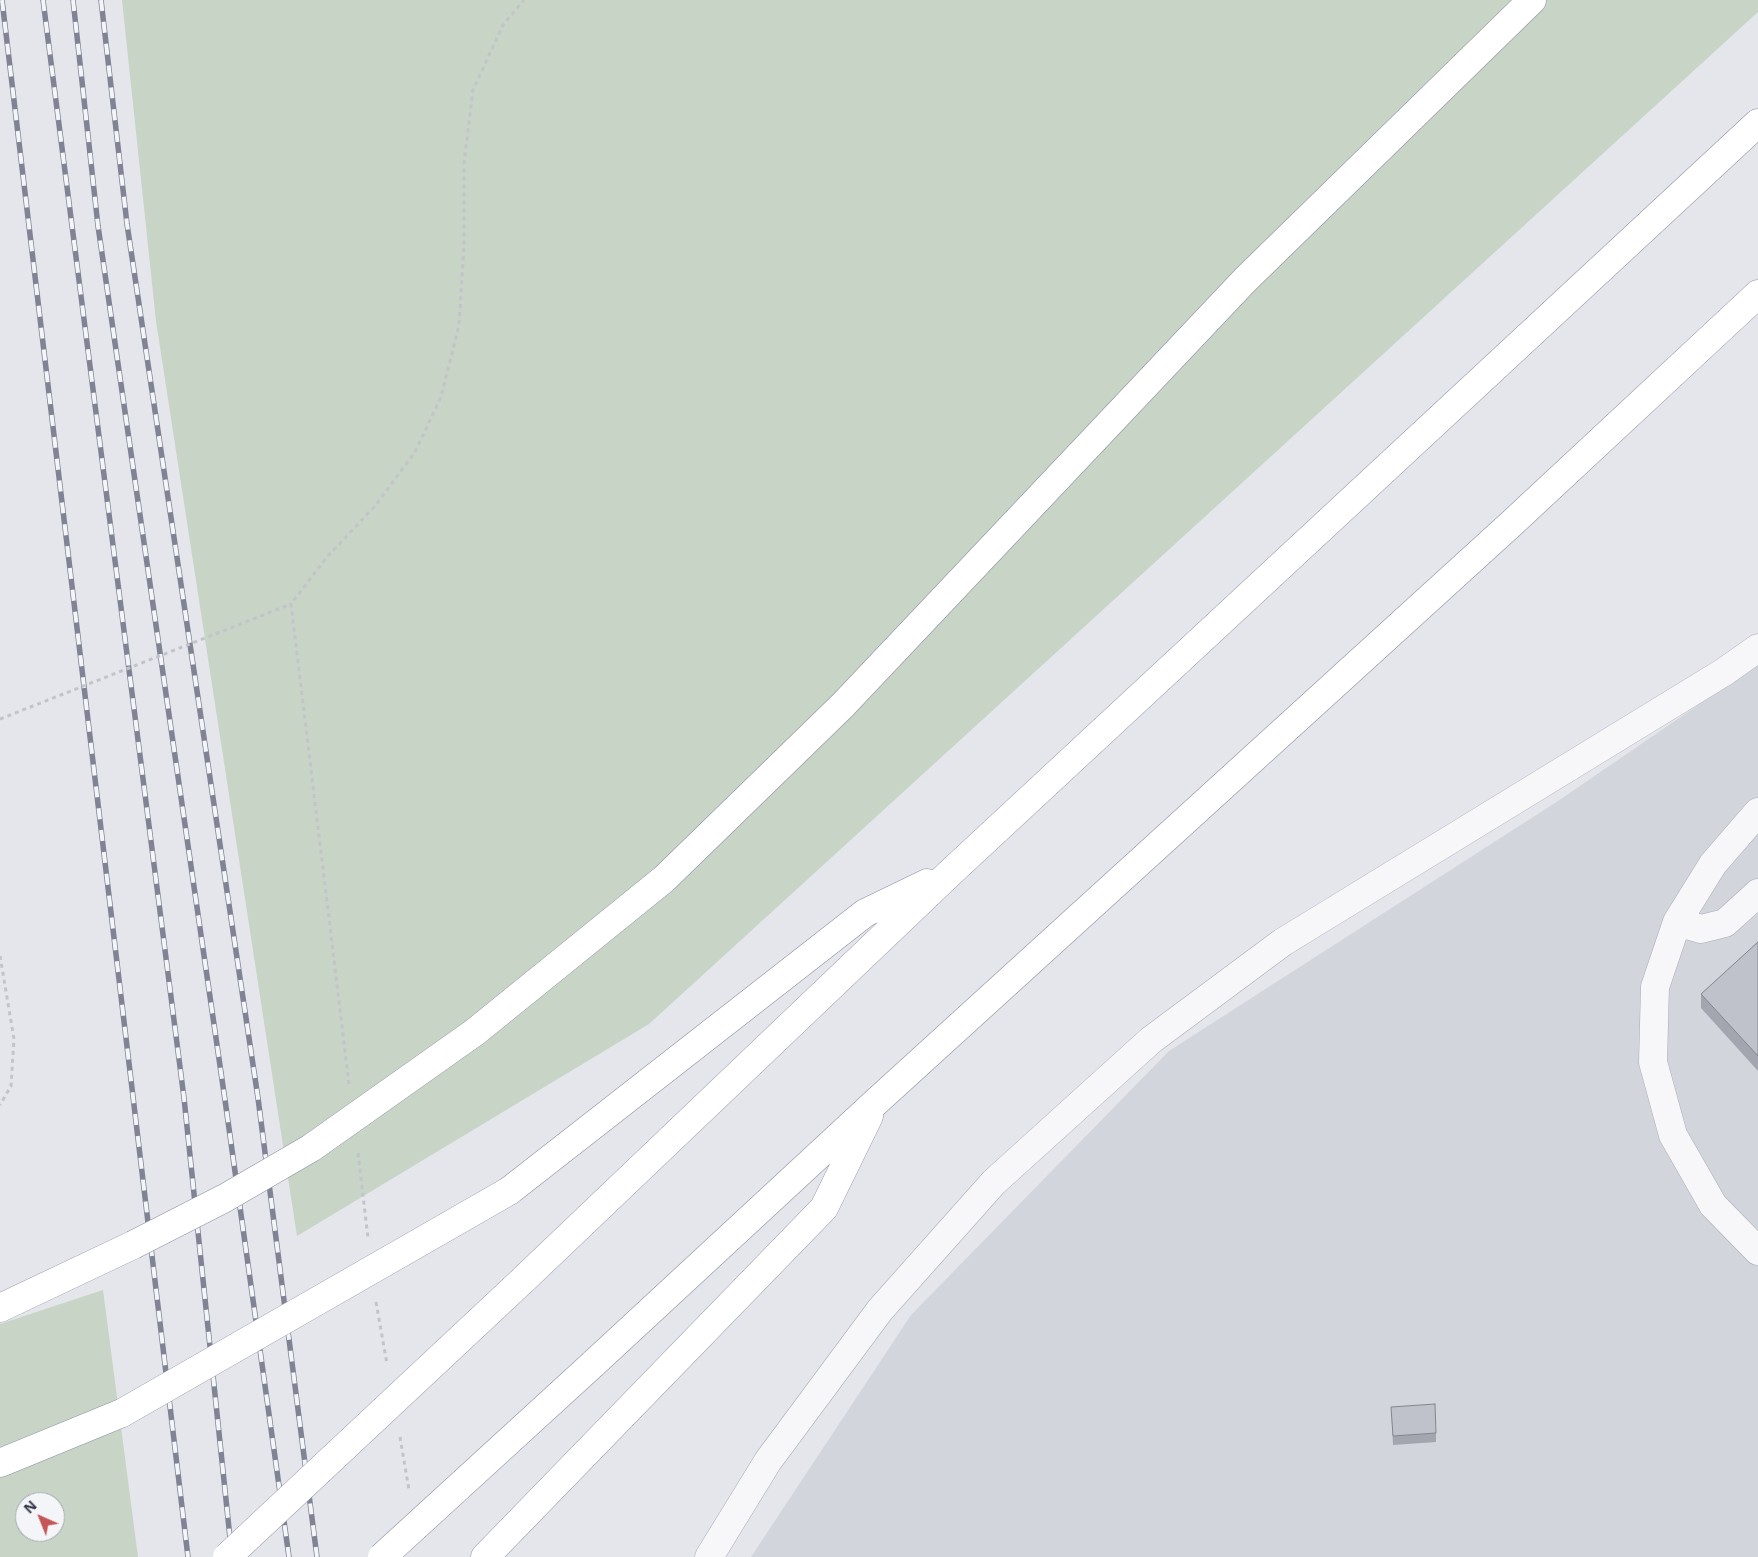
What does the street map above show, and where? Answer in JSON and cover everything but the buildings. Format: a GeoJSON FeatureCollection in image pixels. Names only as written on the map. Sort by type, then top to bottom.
{"type":"FeatureCollection","features":[{"type":"Feature","properties":{"kind":"highway"},"geometry":{"type":"LineString","coordinates":[[0,1308],[133,1245],[225,1198],[311,1148],[475,1032],[664,879],[836,712],[1246,280],[1532,0]]}},
{"type":"Feature","properties":{"kind":"highway"},"geometry":{"type":"LineString","coordinates":[[227,1557],[523,1280],[951,872],[1758,123]]}},
{"type":"Feature","properties":{"kind":"highway"},"geometry":{"type":"LineString","coordinates":[[382,1557],[876,1101],[1489,544],[1758,294]]}},
{"type":"Feature","properties":{"kind":"highway"},"geometry":{"type":"LineString","coordinates":[[0,1463],[122,1413],[509,1191],[865,913],[951,872]]}},
{"type":"Feature","properties":{"kind":"highway"},"geometry":{"type":"LineString","coordinates":[[494,1548],[824,1208],[876,1101]]}},
{"type":"Feature","properties":{"kind":"highway"},"geometry":{"type":"LineString","coordinates":[[0,1291],[133,1245]]}},
{"type":"Feature","properties":{"kind":"lane"},"geometry":{"type":"LineString","coordinates":[[709,1557],[768,1461],[880,1310],[994,1182],[1151,1040],[1283,942],[1724,672],[1758,648]]}},
{"type":"Feature","properties":{"kind":"lane"},"geometry":{"type":"LineString","coordinates":[[1758,812],[1713,864],[1677,922],[1655,987],[1653,1062],[1673,1135],[1714,1205],[1758,1251]]}},
{"type":"Feature","properties":{"kind":"lane"},"geometry":{"type":"LineString","coordinates":[[1677,922],[1701,928],[1725,923],[1758,893]]}},
{"type":"Feature","properties":{"kind":"path"},"geometry":{"type":"LineString","coordinates":[[0,719],[291,604],[327,557],[375,506],[415,452],[441,397],[459,325],[464,245],[464,163],[473,90],[503,25],[524,0]]}},
{"type":"Feature","properties":{"kind":"path"},"geometry":{"type":"LineString","coordinates":[[291,604],[350,1086]]}},
{"type":"Feature","properties":{"kind":"path"},"geometry":{"type":"LineString","coordinates":[[0,956],[14,1038],[11,1086],[0,1105]]}},
{"type":"Feature","properties":{"kind":"path"},"geometry":{"type":"LineString","coordinates":[[357,1144],[369,1243]]}},
{"type":"Feature","properties":{"kind":"path"},"geometry":{"type":"LineString","coordinates":[[375,1292],[388,1370]]}},
{"type":"Feature","properties":{"kind":"path"},"geometry":{"type":"LineString","coordinates":[[399,1429],[411,1498]]}},
{"type":"Feature","properties":{"kind":"shaded area"},"geometry":{"type":"Polygon","coordinates":[[[1758,664],[1758,1557],[751,1557],[911,1315],[1169,1051],[1558,801],[1758,664]]]}},
{"type":"Feature","properties":{"kind":"green space"},"geometry":{"type":"Polygon","coordinates":[[[122,0],[1758,0],[1758,12],[649,1024],[297,1236],[156,321],[122,0]]]}},
{"type":"Feature","properties":{"kind":"green space"},"geometry":{"type":"Polygon","coordinates":[[[103,1290],[138,1557],[0,1557],[0,1324],[103,1290]]]}},
{"type":"Feature","properties":{"kind":"railway"},"geometry":{"type":"LineString","coordinates":[[2,0],[188,1557]]}},
{"type":"Feature","properties":{"kind":"railway"},"geometry":{"type":"LineString","coordinates":[[43,0],[184,1098],[232,1557]]}},
{"type":"Feature","properties":{"kind":"railway"},"geometry":{"type":"LineString","coordinates":[[73,0],[98,226],[225,1100],[289,1557]]}},
{"type":"Feature","properties":{"kind":"railway"},"geometry":{"type":"LineString","coordinates":[[101,0],[127,224],[258,1098],[317,1557]]}}]}
